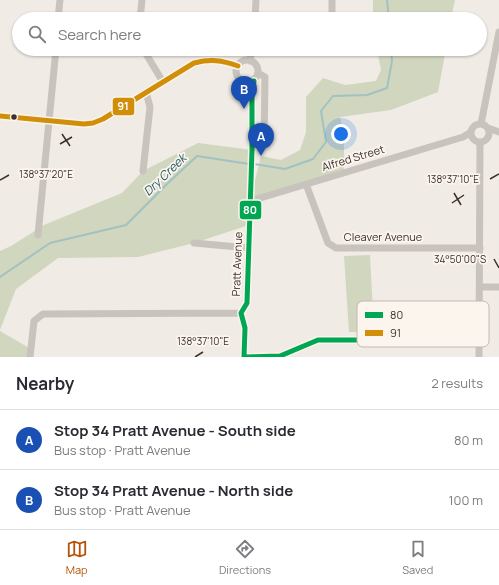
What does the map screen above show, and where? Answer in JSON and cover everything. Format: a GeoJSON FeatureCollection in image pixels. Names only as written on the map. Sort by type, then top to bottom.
{"type":"FeatureCollection","features":[{"type":"Feature","properties":{"kind":"street"},"geometry":{"type":"LineString","coordinates":[[59,12],[60,0]]}},
{"type":"Feature","properties":{"kind":"street"},"geometry":{"type":"LineString","coordinates":[[141,12],[142,0]]}},
{"type":"Feature","properties":{"kind":"street"},"geometry":{"type":"LineString","coordinates":[[255,12],[256,0]]}},
{"type":"Feature","properties":{"kind":"street"},"geometry":{"type":"LineString","coordinates":[[332,0],[332,12]]}},
{"type":"Feature","properties":{"kind":"street"},"geometry":{"type":"LineString","coordinates":[[488,138],[489,132],[484,126],[499,32]]}},
{"type":"Feature","properties":{"kind":"street"},"geometry":{"type":"LineString","coordinates":[[38,235],[55,56]]}},
{"type":"Feature","properties":{"kind":"street"},"geometry":{"type":"LineString","coordinates":[[146,56],[163,82]]}},
{"type":"Feature","properties":{"kind":"street"},"geometry":{"type":"LineString","coordinates":[[250,60],[251,56]]}},
{"type":"Feature","properties":{"kind":"street"},"geometry":{"type":"LineString","coordinates":[[0,116],[84,124],[93,123],[103,119],[194,63],[206,60],[225,62],[238,66]]}},
{"type":"Feature","properties":{"kind":"street"},"geometry":{"type":"LineString","coordinates":[[250,60],[256,65],[258,73],[256,78],[250,82],[241,81],[236,74],[238,66],[240,62],[250,60]]}},
{"type":"Feature","properties":{"kind":"street"},"geometry":{"type":"LineString","coordinates":[[258,73],[265,77],[264,144]]}},
{"type":"Feature","properties":{"kind":"street","name":"Pratt Avenue"},"geometry":{"type":"LineString","coordinates":[[241,313],[247,303],[252,150],[252,98],[250,82]]}},
{"type":"Feature","properties":{"kind":"street"},"geometry":{"type":"LineString","coordinates":[[143,171],[150,107],[146,92]]}},
{"type":"Feature","properties":{"kind":"street"},"geometry":{"type":"LineString","coordinates":[[476,125],[484,126],[499,132],[485,141],[480,142],[476,141],[472,135],[474,126],[476,125]]}},
{"type":"Feature","properties":{"kind":"street","name":"Alfred Street"},"geometry":{"type":"LineString","coordinates":[[250,201],[472,135]]}},
{"type":"Feature","properties":{"kind":"street"},"geometry":{"type":"LineString","coordinates":[[480,142],[480,301]]}},
{"type":"Feature","properties":{"kind":"street","name":"Cleaver Avenue"},"geometry":{"type":"LineString","coordinates":[[306,184],[328,243],[336,248],[480,248]]}},
{"type":"Feature","properties":{"kind":"street"},"geometry":{"type":"LineString","coordinates":[[194,243],[249,248]]}},
{"type":"Feature","properties":{"kind":"street"},"geometry":{"type":"LineString","coordinates":[[480,287],[499,287]]}},
{"type":"Feature","properties":{"kind":"street"},"geometry":{"type":"LineString","coordinates":[[30,357],[34,321],[43,314],[241,313],[245,328],[244,357],[280,356],[318,340],[357,340]]}},
{"type":"Feature","properties":{"kind":"green space"},"geometry":{"type":"Polygon","coordinates":[[[373,0],[455,0],[452,12],[373,12],[373,0]]]}},
{"type":"Feature","properties":{"kind":"green space"},"geometry":{"type":"Polygon","coordinates":[[[378,56],[445,56],[438,92],[391,110],[340,117],[344,135],[344,172],[250,201],[249,225],[194,243],[138,257],[58,258],[16,289],[0,330],[0,251],[11,246],[39,227],[122,193],[143,171],[198,143],[252,150],[251,197],[261,156],[281,160],[300,150],[306,132],[306,97],[323,78],[345,85],[376,81],[381,70],[378,56]]]}},
{"type":"Feature","properties":{"kind":"green space"},"geometry":{"type":"Polygon","coordinates":[[[370,255],[372,301],[357,301],[357,332],[349,332],[344,256],[370,255]]]}},
{"type":"Feature","properties":{"kind":"green space"},"geometry":{"type":"Polygon","coordinates":[[[0,331],[31,349],[30,357],[0,357],[0,331]]]}},
{"type":"Feature","properties":{"kind":"waterway","name":"Dry Creek"},"geometry":{"type":"LineString","coordinates":[[387,0],[388,12]]}},
{"type":"Feature","properties":{"kind":"waterway","name":"Dry Creek"},"geometry":{"type":"LineString","coordinates":[[254,164],[285,169],[313,159],[326,142],[321,111],[333,96],[367,95],[387,88],[392,56]]}},
{"type":"Feature","properties":{"kind":"waterway","name":"Dry Creek"},"geometry":{"type":"LineString","coordinates":[[0,277],[50,243],[126,225],[197,156],[249,164]]}},
{"type":"Feature","properties":{"kind":"transit line","name":"91"},"geometry":{"type":"LineString","coordinates":[[0,116],[84,124],[93,123],[103,119],[194,63],[216,61],[226,62],[238,66]]}},
{"type":"Feature","properties":{"kind":"transit line","name":"80"},"geometry":{"type":"LineString","coordinates":[[244,357],[245,328],[241,313],[247,303],[252,150],[252,98],[254,81]]}},
{"type":"Feature","properties":{"kind":"transit line","name":"80"},"geometry":{"type":"LineString","coordinates":[[244,357],[280,356],[318,340],[357,340]]}},
{"type":"Feature","properties":{"kind":"place","name":"Stop 34 Pratt Avenue - North side"},"geometry":{"type":"Point","coordinates":[244,109]}},
{"type":"Feature","properties":{"kind":"place","name":"Stop 34 Pratt Avenue - South side"},"geometry":{"type":"Point","coordinates":[261,156]}}]}
